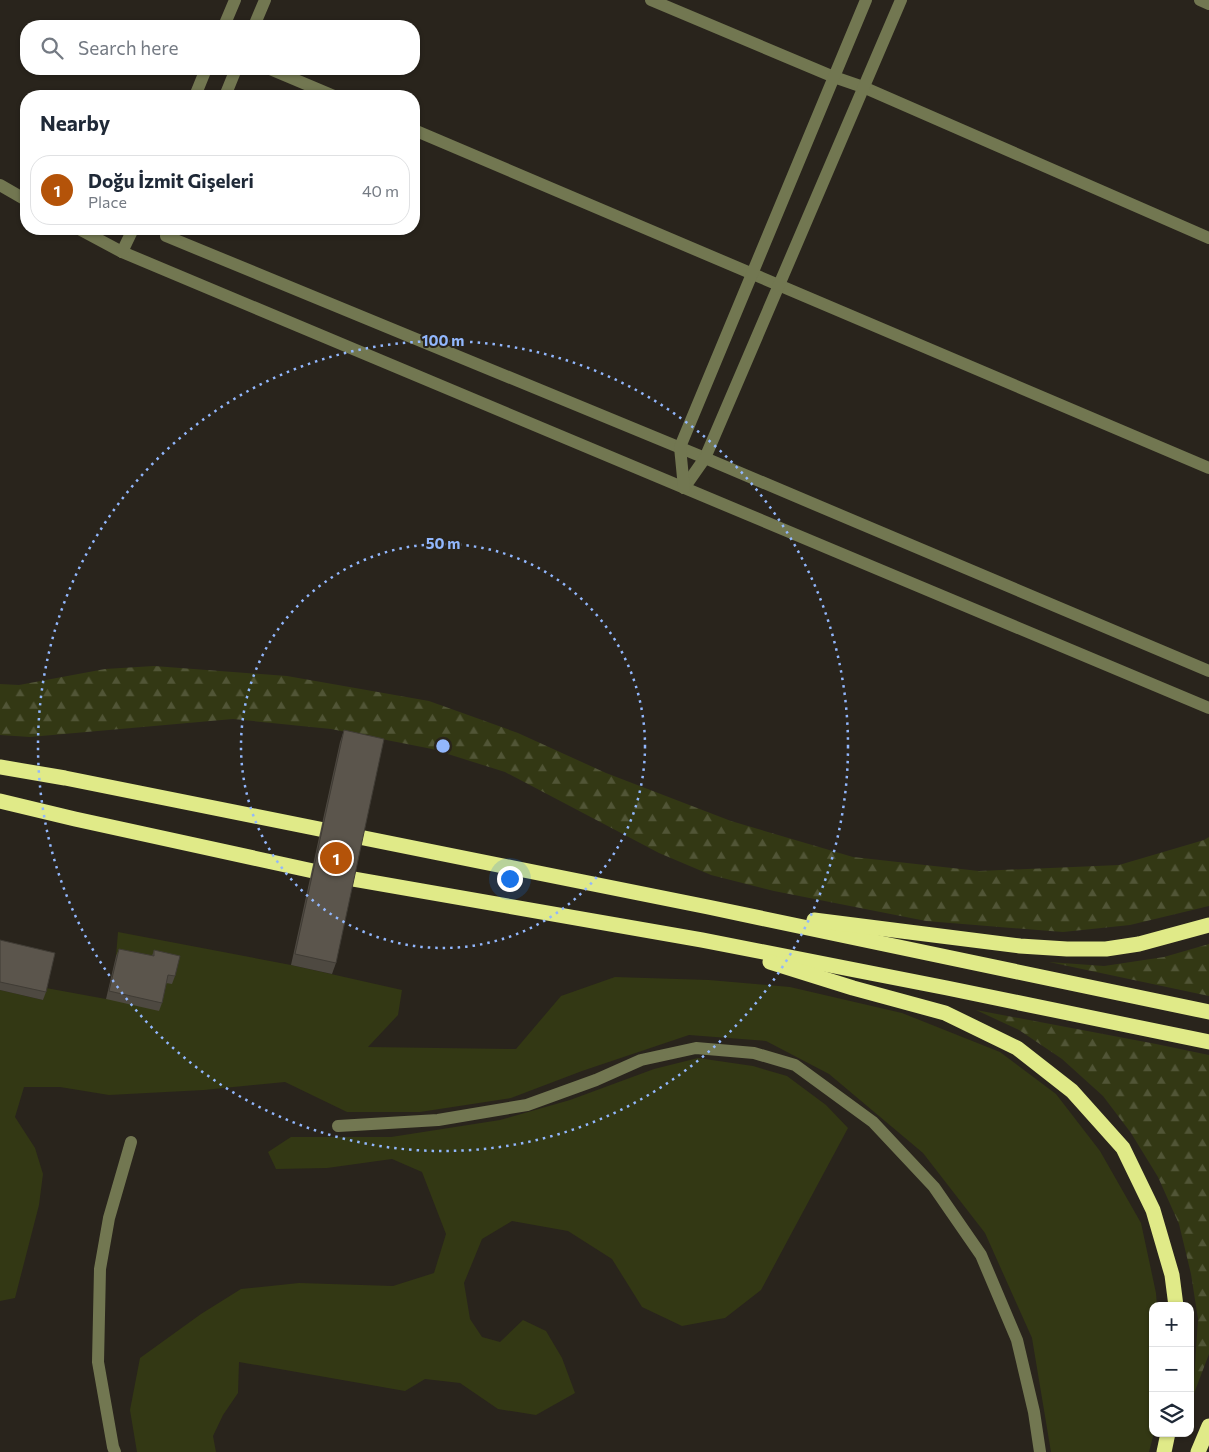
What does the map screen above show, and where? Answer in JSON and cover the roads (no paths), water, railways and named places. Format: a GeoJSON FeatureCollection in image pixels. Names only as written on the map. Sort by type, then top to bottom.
{"type":"FeatureCollection","features":[{"type":"Feature","properties":{"kind":"highway"},"geometry":{"type":"LineString","coordinates":[[0,767],[65,778],[708,907],[1209,1012]]}},
{"type":"Feature","properties":{"kind":"highway"},"geometry":{"type":"LineString","coordinates":[[0,801],[336,876],[702,940],[1209,1042]]}},
{"type":"Feature","properties":{"kind":"highway"},"geometry":{"type":"LineString","coordinates":[[708,907],[1020,946],[1067,949],[1106,950],[1139,944],[1209,925]]}},
{"type":"Feature","properties":{"kind":"highway"},"geometry":{"type":"LineString","coordinates":[[702,940],[853,988],[945,1013],[1016,1048],[1072,1091],[1123,1148],[1153,1210],[1172,1275],[1175,1302]]}},
{"type":"Feature","properties":{"kind":"highway"},"geometry":{"type":"LineString","coordinates":[[1198,1452],[1209,1426]]}},
{"type":"Feature","properties":{"kind":"highway"},"geometry":{"type":"LineString","coordinates":[[1164,1452],[1167,1437]]}},
{"type":"Feature","properties":{"kind":"street"},"geometry":{"type":"LineString","coordinates":[[227,20],[235,0]]}},
{"type":"Feature","properties":{"kind":"street"},"geometry":{"type":"LineString","coordinates":[[257,20],[265,0]]}},
{"type":"Feature","properties":{"kind":"street"},"geometry":{"type":"LineString","coordinates":[[651,0],[834,77],[863,87],[1209,238]]}},
{"type":"Feature","properties":{"kind":"street"},"geometry":{"type":"LineString","coordinates":[[684,488],[680,447],[866,0]]}},
{"type":"Feature","properties":{"kind":"street"},"geometry":{"type":"LineString","coordinates":[[684,488],[705,458],[900,0]]}},
{"type":"Feature","properties":{"kind":"street"},"geometry":{"type":"LineString","coordinates":[[1200,0],[1209,4]]}},
{"type":"Feature","properties":{"kind":"street"},"geometry":{"type":"LineString","coordinates":[[197,90],[204,75]]}},
{"type":"Feature","properties":{"kind":"street"},"geometry":{"type":"LineString","coordinates":[[227,90],[233,75]]}},
{"type":"Feature","properties":{"kind":"street"},"geometry":{"type":"LineString","coordinates":[[284,75],[320,90]]}},
{"type":"Feature","properties":{"kind":"street"},"geometry":{"type":"LineString","coordinates":[[420,133],[1209,468]]}},
{"type":"Feature","properties":{"kind":"street"},"geometry":{"type":"LineString","coordinates":[[0,185],[20,197]]}},
{"type":"Feature","properties":{"kind":"street"},"geometry":{"type":"LineString","coordinates":[[90,235],[122,252],[1209,708]]}},
{"type":"Feature","properties":{"kind":"street"},"geometry":{"type":"LineString","coordinates":[[122,252],[130,235]]}},
{"type":"Feature","properties":{"kind":"street"},"geometry":{"type":"LineString","coordinates":[[166,235],[680,447],[1209,671]]}},
{"type":"Feature","properties":{"kind":"street"},"geometry":{"type":"LineString","coordinates":[[338,1126],[438,1120],[527,1105],[596,1080],[641,1060],[696,1048],[754,1054],[795,1065],[873,1122],[934,1187],[980,1254],[1018,1340],[1034,1412],[1040,1452]]}},
{"type":"Feature","properties":{"kind":"street"},"geometry":{"type":"LineString","coordinates":[[115,1452],[98,1362],[100,1269],[109,1218],[131,1142]]}},
{"type":"Feature","properties":{"kind":"place","name":"Doğu İzmit Gişeleri"},"geometry":{"type":"Point","coordinates":[336,858]}}]}
